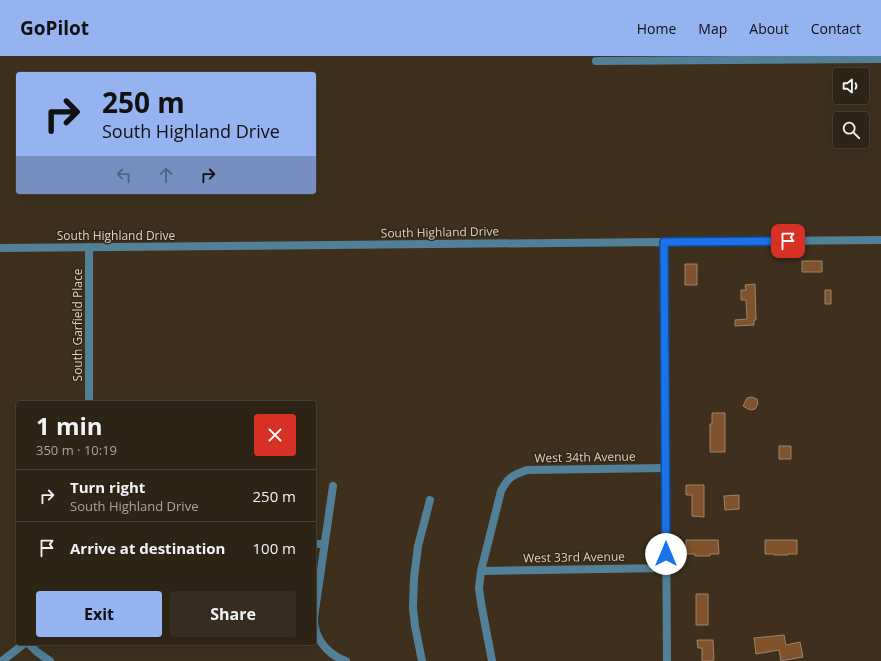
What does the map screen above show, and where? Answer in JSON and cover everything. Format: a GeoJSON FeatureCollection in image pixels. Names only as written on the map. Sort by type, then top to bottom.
{"type":"FeatureCollection","features":[{"type":"Feature","properties":{"kind":"street"},"geometry":{"type":"LineString","coordinates":[[596,61],[881,59]]}},
{"type":"Feature","properties":{"kind":"street","name":"South Highland Drive"},"geometry":{"type":"LineString","coordinates":[[0,248],[881,240]]}},
{"type":"Feature","properties":{"kind":"street"},"geometry":{"type":"LineString","coordinates":[[664,242],[667,661]]}},
{"type":"Feature","properties":{"kind":"street","name":"South Garfield Place"},"geometry":{"type":"LineString","coordinates":[[89,247],[89,401]]}},
{"type":"Feature","properties":{"kind":"street","name":"West 34th Avenue"},"geometry":{"type":"LineString","coordinates":[[481,570],[501,491],[508,479],[517,474],[528,470],[666,468]]}},
{"type":"Feature","properties":{"kind":"street"},"geometry":{"type":"LineString","coordinates":[[316,603],[333,486]]}},
{"type":"Feature","properties":{"kind":"street"},"geometry":{"type":"LineString","coordinates":[[422,661],[413,614],[414,578],[418,546],[430,500]]}},
{"type":"Feature","properties":{"kind":"street"},"geometry":{"type":"LineString","coordinates":[[316,544],[324,544]]}},
{"type":"Feature","properties":{"kind":"street","name":"West 33rd Avenue"},"geometry":{"type":"LineString","coordinates":[[481,570],[666,568]]}},
{"type":"Feature","properties":{"kind":"street"},"geometry":{"type":"LineString","coordinates":[[481,570],[479,588],[480,603],[492,661]]}},
{"type":"Feature","properties":{"kind":"street"},"geometry":{"type":"LineString","coordinates":[[316,630],[324,646],[334,656],[346,661]]}},
{"type":"Feature","properties":{"kind":"street"},"geometry":{"type":"LineString","coordinates":[[2,661],[23,645]]}},
{"type":"Feature","properties":{"kind":"street"},"geometry":{"type":"LineString","coordinates":[[28,645],[50,661]]}},
{"type":"Feature","properties":{"kind":"building"},"geometry":{"type":"Polygon","coordinates":[[[802,261],[822,261],[822,272],[802,272],[802,261]]]}},
{"type":"Feature","properties":{"kind":"building"},"geometry":{"type":"Polygon","coordinates":[[[685,264],[697,264],[697,285],[685,285],[685,264]]]}},
{"type":"Feature","properties":{"kind":"building"},"geometry":{"type":"Polygon","coordinates":[[[755,284],[756,320],[754,320],[754,325],[735,326],[735,320],[747,319],[746,300],[741,300],[741,290],[746,290],[745,285],[755,284]]]}},
{"type":"Feature","properties":{"kind":"building"},"geometry":{"type":"Polygon","coordinates":[[[825,290],[831,290],[831,304],[825,304],[825,290]]]}},
{"type":"Feature","properties":{"kind":"building"},"geometry":{"type":"Polygon","coordinates":[[[752,397],[757,399],[758,404],[755,409],[750,410],[743,406],[747,398],[752,397]]]}},
{"type":"Feature","properties":{"kind":"building"},"geometry":{"type":"Polygon","coordinates":[[[712,413],[725,413],[725,452],[710,452],[710,424],[712,424],[712,413]]]}},
{"type":"Feature","properties":{"kind":"building"},"geometry":{"type":"Polygon","coordinates":[[[779,446],[791,446],[791,459],[779,459],[779,446]]]}},
{"type":"Feature","properties":{"kind":"building"},"geometry":{"type":"Polygon","coordinates":[[[686,485],[704,485],[704,517],[692,516],[692,495],[686,495],[686,485]]]}},
{"type":"Feature","properties":{"kind":"building"},"geometry":{"type":"Polygon","coordinates":[[[739,495],[739,509],[725,510],[724,496],[739,495]]]}},
{"type":"Feature","properties":{"kind":"building"},"geometry":{"type":"Polygon","coordinates":[[[686,540],[718,540],[719,554],[710,554],[710,556],[695,556],[695,554],[686,554],[686,540]]]}},
{"type":"Feature","properties":{"kind":"building"},"geometry":{"type":"Polygon","coordinates":[[[765,540],[797,540],[797,554],[765,554],[765,540]]]}},
{"type":"Feature","properties":{"kind":"building"},"geometry":{"type":"Polygon","coordinates":[[[696,594],[708,594],[708,625],[696,625],[696,594]]]}},
{"type":"Feature","properties":{"kind":"building"},"geometry":{"type":"Polygon","coordinates":[[[784,635],[786,645],[800,642],[803,657],[781,661],[779,650],[756,654],[754,638],[784,635]]]}},
{"type":"Feature","properties":{"kind":"building"},"geometry":{"type":"Polygon","coordinates":[[[697,640],[713,640],[713,661],[702,661],[702,648],[698,648],[697,640]]]}},
{"type":"Feature","properties":{"kind":"route"},"geometry":{"type":"LineString","coordinates":[[666,554],[664,242],[788,241]]}}]}
